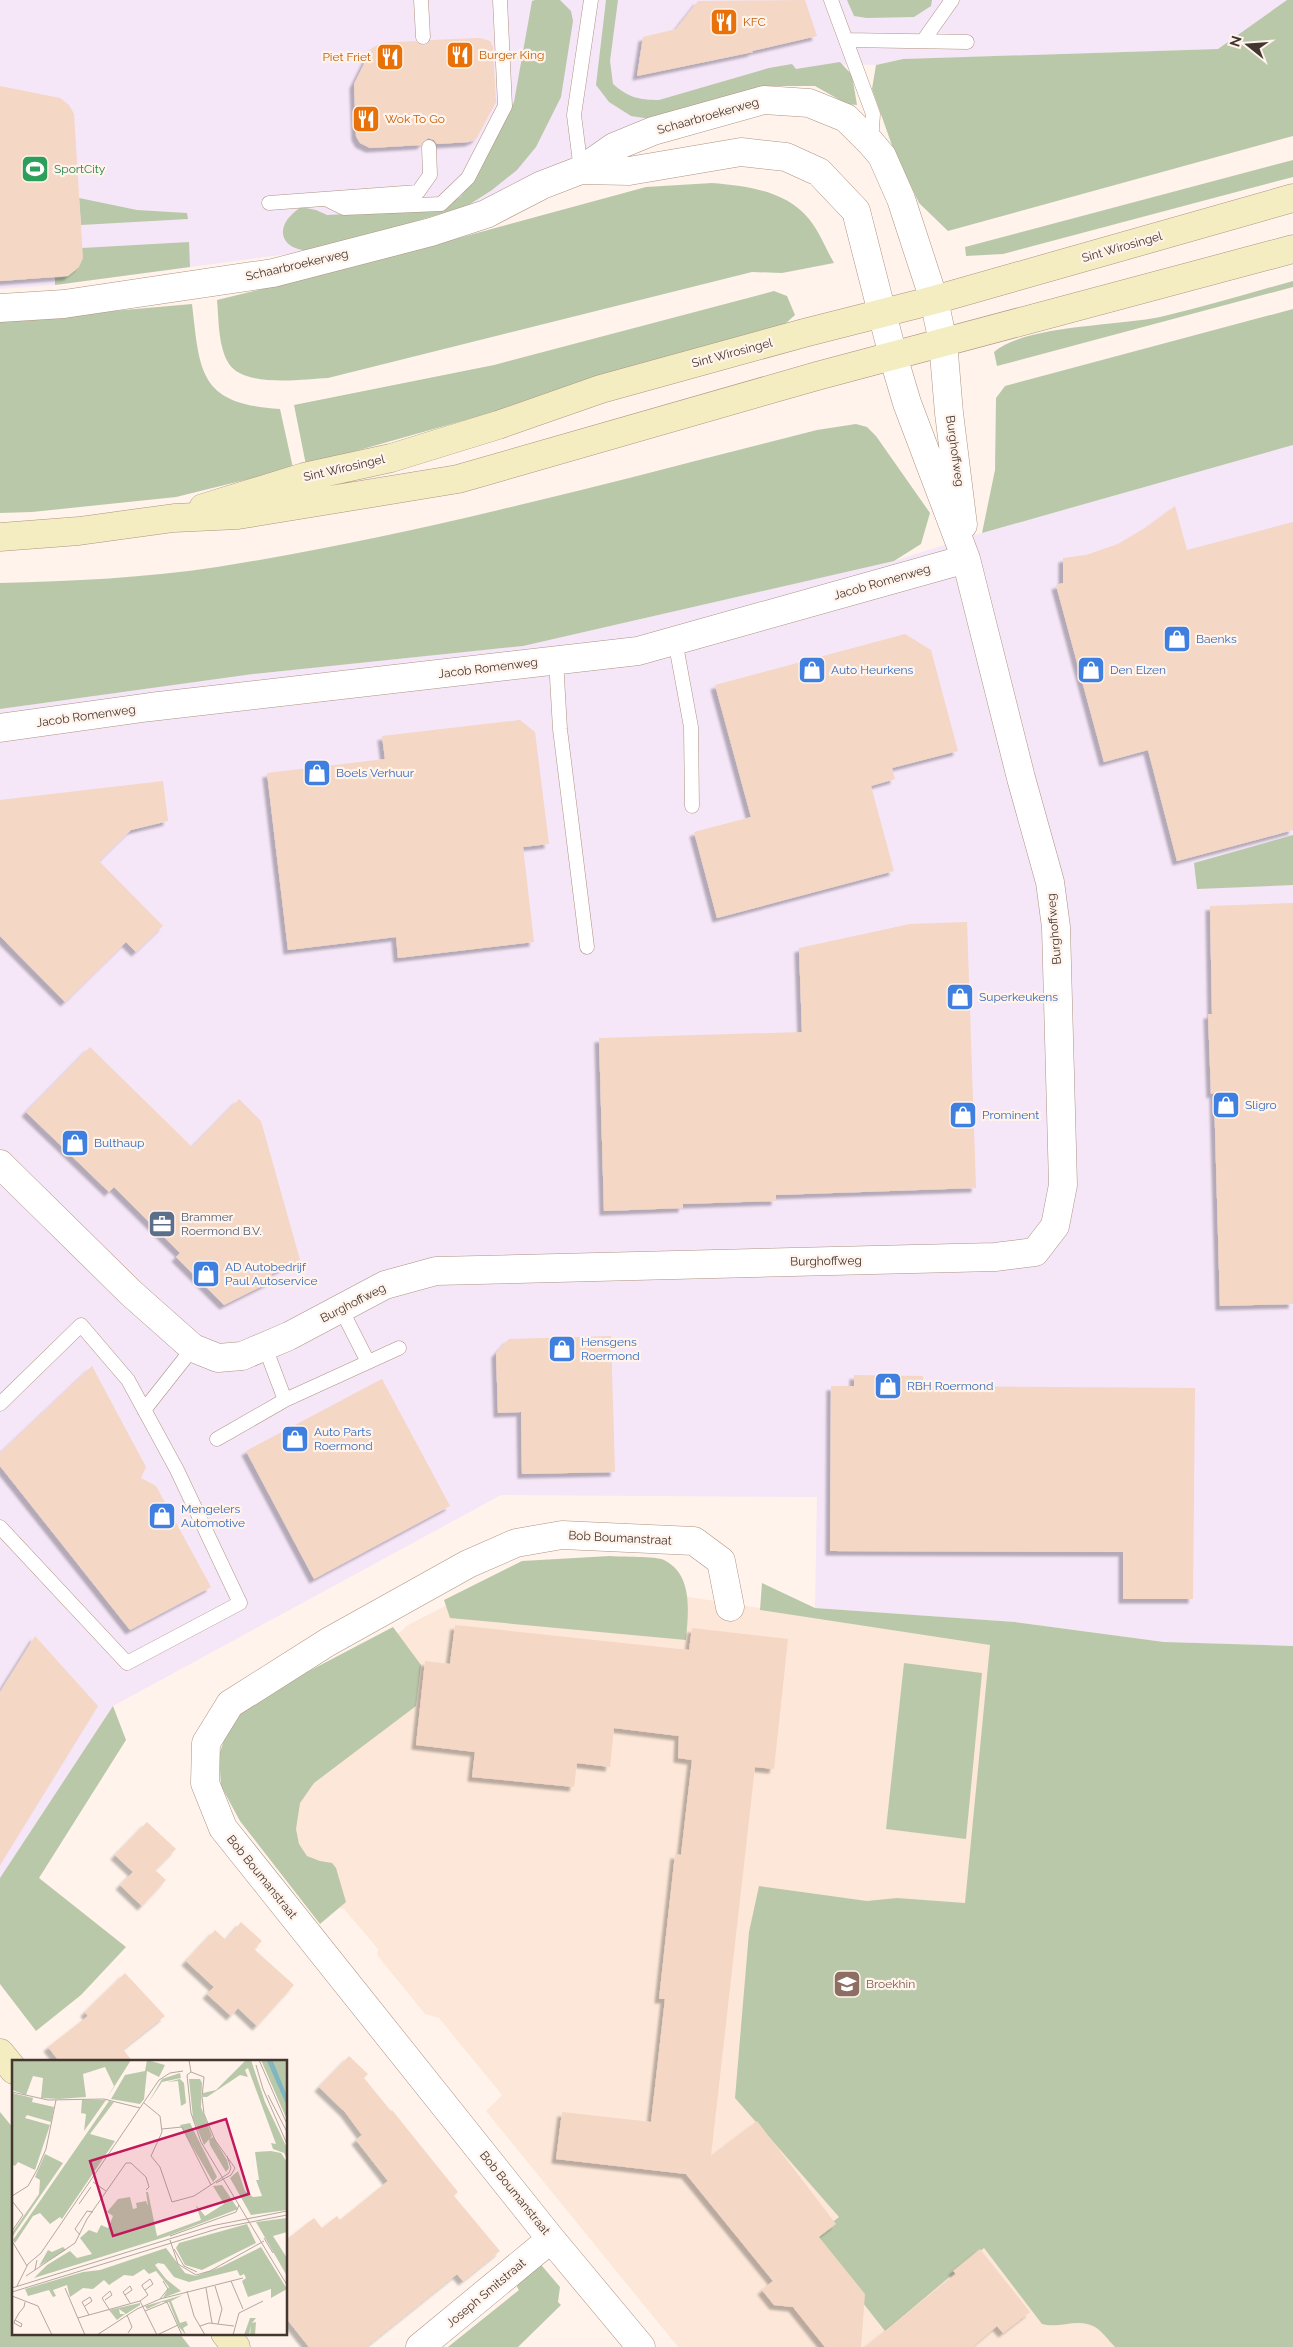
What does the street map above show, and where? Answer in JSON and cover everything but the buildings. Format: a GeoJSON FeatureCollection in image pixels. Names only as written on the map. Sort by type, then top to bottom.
{"type":"FeatureCollection","features":[{"type":"Feature","properties":{"kind":"main road","name":"Sint Wirosingel"},"geometry":{"type":"LineString","coordinates":[[174,518],[234,497],[304,477],[391,458],[498,425],[601,389],[934,300],[1293,198]]}},
{"type":"Feature","properties":{"kind":"main road","name":"Sint Wirosingel"},"geometry":{"type":"LineString","coordinates":[[0,537],[79,530],[174,518],[238,515],[458,479],[816,376],[1293,248]]}},
{"type":"Feature","properties":{"kind":"main road"},"geometry":{"type":"LineString","coordinates":[[0,2053],[12,2068]]}},
{"type":"Feature","properties":{"kind":"main road"},"geometry":{"type":"LineString","coordinates":[[226,2334],[236,2347]]}},
{"type":"Feature","properties":{"kind":"street","name":"Schaarbroekerweg"},"geometry":{"type":"LineString","coordinates":[[0,308],[64,304],[273,273],[431,232],[477,217],[542,185],[581,170],[614,147],[653,131],[764,100],[809,103],[846,118],[871,143],[882,156],[901,199],[934,300]]}},
{"type":"Feature","properties":{"kind":"street","name":"Schaarbroekerweg"},"geometry":{"type":"LineString","coordinates":[[581,170],[629,171],[741,152],[786,157],[819,172],[856,212],[882,313]]}},
{"type":"Feature","properties":{"kind":"street","name":"Burghoffweg"},"geometry":{"type":"LineString","coordinates":[[934,300],[943,342],[949,413],[962,502],[966,559]]}},
{"type":"Feature","properties":{"kind":"street","name":"Burghoffweg"},"geometry":{"type":"LineString","coordinates":[[0,1164],[131,1293],[193,1348],[218,1358],[242,1356],[265,1347],[385,1285],[436,1270],[995,1257],[1035,1252],[1055,1226],[1063,1185],[1056,927],[1050,882],[1021,778],[966,559],[907,403],[882,313]]}},
{"type":"Feature","properties":{"kind":"street","name":"Jacob Romenweg"},"geometry":{"type":"LineString","coordinates":[[0,728],[150,706],[638,651],[966,559]]}},
{"type":"Feature","properties":{"kind":"street","name":"Bob Boumanstraat"},"geometry":{"type":"LineString","coordinates":[[641,2347],[551,2239],[223,1828],[205,1783],[206,1743],[230,1704],[328,1642],[468,1564],[516,1543],[562,1534],[694,1541],[721,1561],[730,1607]]}},
{"type":"Feature","properties":{"kind":"street","name":"Joseph Smitstraat"},"geometry":{"type":"LineString","coordinates":[[420,2347],[551,2239]]}},
{"type":"Feature","properties":{"kind":"lane"},"geometry":{"type":"LineString","coordinates":[[421,0],[423,38]]}},
{"type":"Feature","properties":{"kind":"lane"},"geometry":{"type":"LineString","coordinates":[[326,199],[344,208],[441,204],[468,178],[505,106],[500,0]]}},
{"type":"Feature","properties":{"kind":"lane"},"geometry":{"type":"LineString","coordinates":[[581,170],[574,115],[591,0]]}},
{"type":"Feature","properties":{"kind":"lane"},"geometry":{"type":"LineString","coordinates":[[831,0],[873,114],[871,143]]}},
{"type":"Feature","properties":{"kind":"lane"},"geometry":{"type":"LineString","coordinates":[[923,41],[952,0]]}},
{"type":"Feature","properties":{"kind":"lane"},"geometry":{"type":"LineString","coordinates":[[846,40],[967,42]]}},
{"type":"Feature","properties":{"kind":"lane"},"geometry":{"type":"LineString","coordinates":[[269,203],[418,192],[430,175],[429,147]]}},
{"type":"Feature","properties":{"kind":"lane"},"geometry":{"type":"LineString","coordinates":[[674,640],[690,728],[692,806]]}},
{"type":"Feature","properties":{"kind":"lane"},"geometry":{"type":"LineString","coordinates":[[556,660],[560,729],[586,947]]}},
{"type":"Feature","properties":{"kind":"lane"},"geometry":{"type":"LineString","coordinates":[[341,1309],[368,1362]]}},
{"type":"Feature","properties":{"kind":"lane"},"geometry":{"type":"LineString","coordinates":[[0,1404],[81,1325],[128,1380],[177,1470],[240,1603],[127,1663],[0,1527]]}},
{"type":"Feature","properties":{"kind":"lane"},"geometry":{"type":"LineString","coordinates":[[265,1347],[285,1400]]}},
{"type":"Feature","properties":{"kind":"lane"},"geometry":{"type":"LineString","coordinates":[[144,1410],[193,1348]]}},
{"type":"Feature","properties":{"kind":"lane"},"geometry":{"type":"LineString","coordinates":[[216,1439],[285,1400],[398,1348]]}},
{"type":"Feature","properties":{"kind":"shaded area"},"geometry":{"type":"Polygon","coordinates":[[[0,0],[1289,0],[1218,49],[903,59],[876,65],[849,64],[657,120],[502,196],[318,250],[55,285],[0,289],[0,0]]]}},
{"type":"Feature","properties":{"kind":"shaded area"},"geometry":{"type":"Polygon","coordinates":[[[1293,445],[1293,1646],[1164,1642],[1015,1622],[815,1608],[817,1497],[501,1495],[113,1706],[0,1878],[0,709],[253,674],[523,646],[894,561],[982,533],[1293,445]]]}},
{"type":"Feature","properties":{"kind":"shaded area","name":"Broekhin"},"geometry":{"type":"Polygon","coordinates":[[[516,1570],[990,1644],[1293,2347],[678,2347],[486,2111],[502,2095],[439,2018],[425,2014],[377,1955],[378,1949],[344,1909],[317,1905],[234,1733],[393,1638],[408,1625],[516,1570]]]}},
{"type":"Feature","properties":{"kind":"green space"},"geometry":{"type":"Polygon","coordinates":[[[560,0],[571,11],[573,21],[561,97],[536,147],[517,170],[492,190],[467,206],[318,250],[296,248],[284,239],[285,224],[291,215],[301,207],[316,210],[327,215],[441,209],[460,197],[471,184],[514,102],[532,1],[560,0]]]}},
{"type":"Feature","properties":{"kind":"green space"},"geometry":{"type":"Polygon","coordinates":[[[606,0],[618,0],[610,61],[613,84],[629,95],[659,100],[769,68],[792,64],[796,69],[840,62],[852,75],[857,105],[847,104],[815,86],[772,86],[657,120],[631,116],[609,102],[596,85],[606,0]]]}},
{"type":"Feature","properties":{"kind":"green space"},"geometry":{"type":"Polygon","coordinates":[[[847,0],[932,0],[931,6],[914,17],[867,18],[854,16],[847,0]]]}},
{"type":"Feature","properties":{"kind":"green space"},"geometry":{"type":"Polygon","coordinates":[[[1287,0],[1293,0],[1293,136],[948,231],[919,203],[894,151],[872,89],[876,65],[903,59],[1218,49],[1287,0]]]}},
{"type":"Feature","properties":{"kind":"green space"},"geometry":{"type":"Polygon","coordinates":[[[1293,160],[1293,177],[1003,254],[966,256],[965,247],[1293,160]]]}},
{"type":"Feature","properties":{"kind":"green space"},"geometry":{"type":"Polygon","coordinates":[[[712,183],[764,191],[799,209],[813,224],[834,263],[782,273],[752,272],[328,378],[261,379],[237,372],[225,357],[220,333],[217,300],[348,268],[646,187],[712,183]]]}},
{"type":"Feature","properties":{"kind":"green space"},"geometry":{"type":"Polygon","coordinates":[[[79,198],[137,210],[187,213],[188,219],[81,225],[79,198]]]}},
{"type":"Feature","properties":{"kind":"green space"},"geometry":{"type":"Polygon","coordinates":[[[189,242],[190,267],[55,285],[55,278],[72,273],[79,265],[82,248],[189,242]]]}},
{"type":"Feature","properties":{"kind":"green space"},"geometry":{"type":"Polygon","coordinates":[[[1293,281],[1293,287],[997,366],[994,352],[1008,343],[1027,336],[1049,331],[1160,317],[1293,281]]]}},
{"type":"Feature","properties":{"kind":"green space"},"geometry":{"type":"Polygon","coordinates":[[[774,291],[787,296],[795,315],[775,333],[306,465],[294,405],[494,365],[774,291]]]}},
{"type":"Feature","properties":{"kind":"green space"},"geometry":{"type":"Polygon","coordinates":[[[192,304],[198,349],[202,366],[209,380],[219,392],[233,400],[253,406],[280,409],[293,468],[176,497],[32,512],[0,513],[0,321],[192,304]]]}},
{"type":"Feature","properties":{"kind":"green space"},"geometry":{"type":"Polygon","coordinates":[[[1293,309],[1293,445],[982,533],[995,470],[996,398],[1005,386],[1293,309]]]}},
{"type":"Feature","properties":{"kind":"green space"},"geometry":{"type":"Polygon","coordinates":[[[856,424],[867,427],[876,436],[930,513],[921,544],[894,561],[523,646],[253,674],[0,709],[0,583],[164,574],[293,554],[444,523],[817,430],[856,424]]]}},
{"type":"Feature","properties":{"kind":"green space"},"geometry":{"type":"Polygon","coordinates":[[[1293,835],[1293,885],[1197,889],[1194,863],[1293,835]]]}},
{"type":"Feature","properties":{"kind":"green space"},"geometry":{"type":"Polygon","coordinates":[[[610,1556],[660,1559],[674,1567],[685,1585],[687,1596],[686,1640],[450,1618],[444,1600],[522,1561],[610,1556]]]}},
{"type":"Feature","properties":{"kind":"green space"},"geometry":{"type":"Polygon","coordinates":[[[762,1583],[815,1608],[1015,1622],[1164,1642],[1293,1646],[1293,2347],[1115,2347],[1100,2331],[1089,2324],[1042,2324],[984,2248],[885,2331],[812,2238],[839,2217],[735,2098],[749,1932],[759,1886],[867,1901],[897,1898],[965,1903],[990,1645],[760,1610],[762,1583]]]}},
{"type":"Feature","properties":{"kind":"green space"},"geometry":{"type":"Polygon","coordinates":[[[393,1627],[421,1665],[416,1706],[314,1783],[300,1803],[296,1829],[299,1844],[307,1856],[332,1863],[336,1868],[346,1902],[320,1924],[240,1821],[221,1786],[219,1755],[227,1731],[240,1711],[271,1691],[393,1627]]]}},
{"type":"Feature","properties":{"kind":"green space"},"geometry":{"type":"Polygon","coordinates":[[[904,1663],[982,1673],[966,1839],[886,1829],[904,1663]]]}},
{"type":"Feature","properties":{"kind":"green space"},"geometry":{"type":"Polygon","coordinates":[[[113,1706],[126,1740],[39,1878],[126,1947],[81,1995],[36,2031],[0,1984],[0,1878],[113,1706]]]}},
{"type":"Feature","properties":{"kind":"green space"},"geometry":{"type":"Polygon","coordinates":[[[0,2112],[12,2127],[12,2334],[180,2334],[190,2347],[0,2347],[0,2112]]]}},
{"type":"Feature","properties":{"kind":"green space"},"geometry":{"type":"Polygon","coordinates":[[[537,2260],[560,2287],[558,2302],[561,2305],[518,2347],[448,2347],[519,2290],[517,2287],[519,2274],[537,2260]]]}},
{"type":"Feature","properties":{"kind":"place","name":"KFC"},"geometry":{"type":"Point","coordinates":[724,22]}},
{"type":"Feature","properties":{"kind":"place","name":"Burger King"},"geometry":{"type":"Point","coordinates":[460,55]}},
{"type":"Feature","properties":{"kind":"place","name":"Piet Friet"},"geometry":{"type":"Point","coordinates":[390,57]}},
{"type":"Feature","properties":{"kind":"place","name":"Wok To Go"},"geometry":{"type":"Point","coordinates":[366,119]}},
{"type":"Feature","properties":{"kind":"place","name":"SportCity"},"geometry":{"type":"Point","coordinates":[35,169]}},
{"type":"Feature","properties":{"kind":"place","name":"Baenks"},"geometry":{"type":"Point","coordinates":[1177,639]}},
{"type":"Feature","properties":{"kind":"place","name":"Auto Heurkens"},"geometry":{"type":"Point","coordinates":[812,670]}},
{"type":"Feature","properties":{"kind":"place","name":"Den Elzen"},"geometry":{"type":"Point","coordinates":[1091,670]}},
{"type":"Feature","properties":{"kind":"place","name":"Boels Verhuur"},"geometry":{"type":"Point","coordinates":[317,773]}},
{"type":"Feature","properties":{"kind":"place","name":"Superkeukens"},"geometry":{"type":"Point","coordinates":[960,997]}},
{"type":"Feature","properties":{"kind":"place","name":"Sligro"},"geometry":{"type":"Point","coordinates":[1226,1105]}},
{"type":"Feature","properties":{"kind":"place","name":"Prominent"},"geometry":{"type":"Point","coordinates":[963,1115]}},
{"type":"Feature","properties":{"kind":"place","name":"Bulthaup"},"geometry":{"type":"Point","coordinates":[75,1143]}},
{"type":"Feature","properties":{"kind":"place","name":"Brammer Roermond B.V."},"geometry":{"type":"Point","coordinates":[162,1224]}},
{"type":"Feature","properties":{"kind":"place","name":"AD Autobedrijf Paul Autoservice"},"geometry":{"type":"Point","coordinates":[206,1274]}},
{"type":"Feature","properties":{"kind":"place","name":"Hensgens Roermond"},"geometry":{"type":"Point","coordinates":[562,1349]}},
{"type":"Feature","properties":{"kind":"place","name":"RBH Roermond"},"geometry":{"type":"Point","coordinates":[888,1386]}},
{"type":"Feature","properties":{"kind":"place","name":"Auto Parts Roermond"},"geometry":{"type":"Point","coordinates":[295,1439]}},
{"type":"Feature","properties":{"kind":"place","name":"Mengelers Automotive"},"geometry":{"type":"Point","coordinates":[162,1516]}},
{"type":"Feature","properties":{"kind":"place","name":"Broekhin"},"geometry":{"type":"Point","coordinates":[847,1984]}}]}
